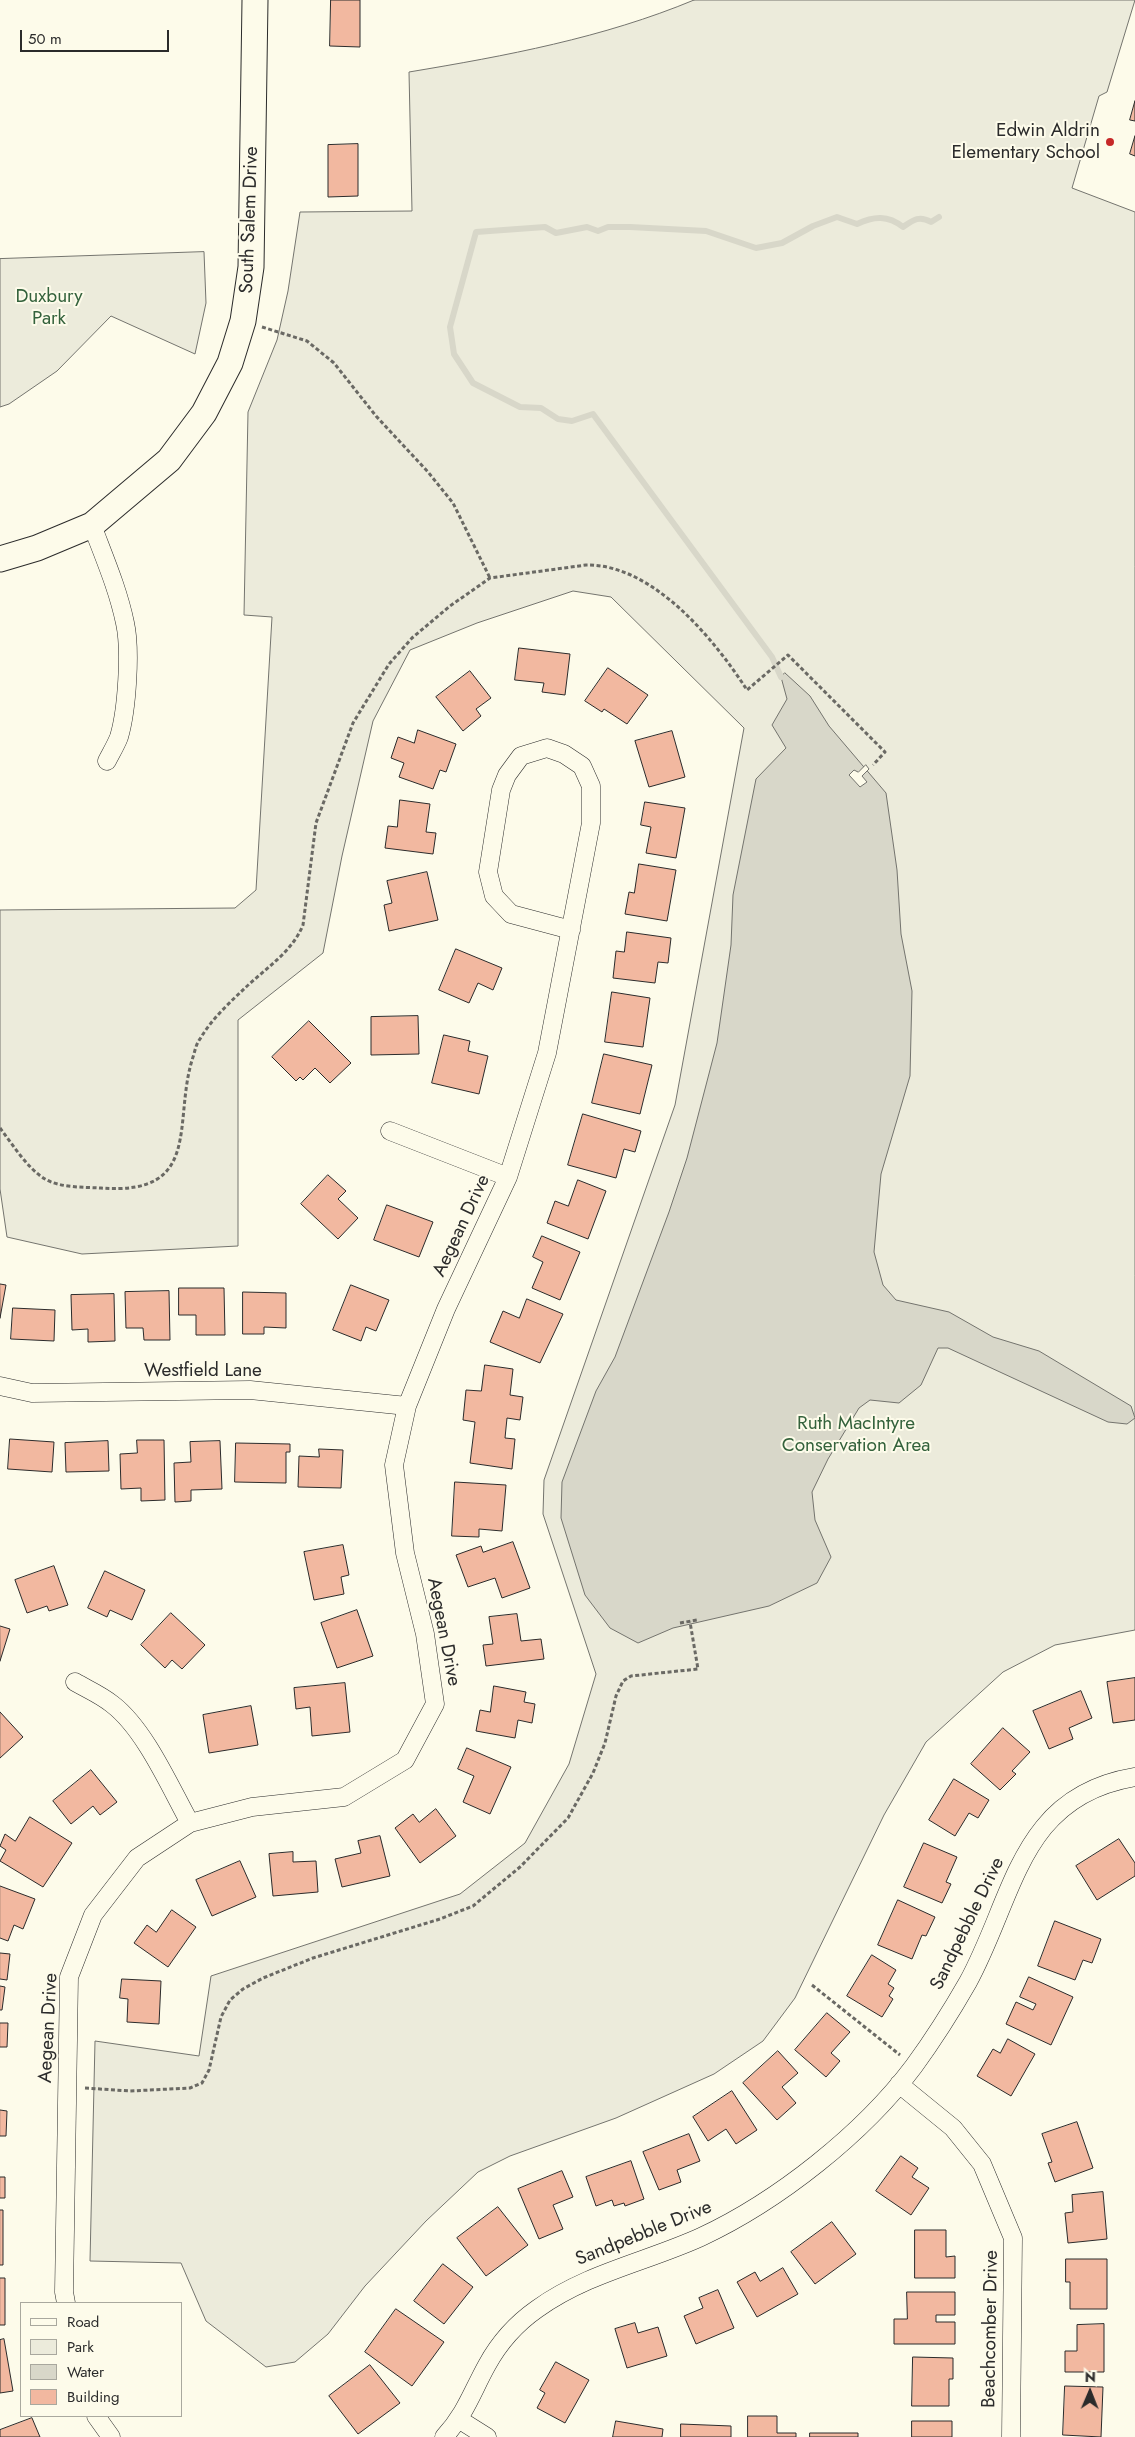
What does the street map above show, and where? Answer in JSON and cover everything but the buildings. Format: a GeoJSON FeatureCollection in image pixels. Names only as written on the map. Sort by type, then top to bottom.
{"type":"FeatureCollection","features":[{"type":"Feature","properties":{"kind":"street","name":"South Salem Drive"},"geometry":{"type":"LineString","coordinates":[[0,559],[36,548],[92,525],[169,460],[190,433],[211,400],[230,363],[243,321],[251,267],[255,0]]}},
{"type":"Feature","properties":{"kind":"street"},"geometry":{"type":"LineString","coordinates":[[92,525],[120,602],[126,626],[127,659],[124,713],[118,737],[108,761]]}},
{"type":"Feature","properties":{"kind":"street","name":"Aegean Drive"},"geometry":{"type":"LineString","coordinates":[[66,2302],[64,2292],[69,1977],[92,1915],[136,1858],[190,1823],[252,1807],[344,1797],[405,1760],[436,1704],[425,1634],[405,1553],[394,1465],[407,1406],[446,1309],[508,1178],[548,1054],[591,823],[591,786],[582,766],[564,754],[547,748],[522,756],[507,775],[501,790],[488,872],[494,896],[511,914],[571,930]]}},
{"type":"Feature","properties":{"kind":"street"},"geometry":{"type":"LineString","coordinates":[[390,1131],[508,1178]]}},
{"type":"Feature","properties":{"kind":"street","name":"Westfield Lane"},"geometry":{"type":"LineString","coordinates":[[0,1386],[32,1393],[250,1390],[407,1406]]}},
{"type":"Feature","properties":{"kind":"street"},"geometry":{"type":"LineString","coordinates":[[75,1682],[112,1704],[130,1723],[153,1755],[190,1823]]}},
{"type":"Feature","properties":{"kind":"street","name":"Sandpebble Drive"},"geometry":{"type":"LineString","coordinates":[[444,2437],[460,2420],[488,2362],[500,2345],[534,2310],[578,2283],[677,2247],[740,2217],[792,2184],[821,2161],[899,2084],[915,2065],[968,1982],[1034,1837],[1052,1817],[1078,1796],[1114,1780],[1135,1777]]}},
{"type":"Feature","properties":{"kind":"street","name":"Beachcomber Drive"},"geometry":{"type":"LineString","coordinates":[[899,2084],[953,2128],[982,2164],[1013,2238],[1010,2437]]}},
{"type":"Feature","properties":{"kind":"street"},"geometry":{"type":"LineString","coordinates":[[97,2417],[111,2437]]}},
{"type":"Feature","properties":{"kind":"street"},"geometry":{"type":"LineString","coordinates":[[460,2420],[487,2437]]}},
{"type":"Feature","properties":{"kind":"path"},"geometry":{"type":"LineString","coordinates":[[243,321],[307,342],[334,363],[376,416],[428,472],[453,503],[490,578]]}},
{"type":"Feature","properties":{"kind":"path"},"geometry":{"type":"LineString","coordinates":[[0,1128],[33,1169],[46,1180],[74,1186],[138,1187],[158,1179],[169,1171],[182,1130],[189,1069],[198,1040],[245,988],[297,939],[303,924],[316,823],[353,722],[389,664],[412,638],[450,606],[490,578],[602,565],[620,570],[654,588],[680,609],[730,664],[747,690],[788,655],[885,752],[873,765]]}},
{"type":"Feature","properties":{"kind":"path"},"geometry":{"type":"LineString","coordinates":[[680,1623],[697,1620]]}},
{"type":"Feature","properties":{"kind":"path"},"geometry":{"type":"LineString","coordinates":[[67,2086],[130,2090],[190,2088],[202,2082],[208,2070],[221,2017],[230,2000],[243,1989],[262,1978],[313,1958],[440,1919],[473,1906],[520,1867],[568,1818],[593,1773],[605,1743],[616,1696],[622,1681],[630,1676],[698,1669],[690,1622]]}},
{"type":"Feature","properties":{"kind":"path"},"geometry":{"type":"LineString","coordinates":[[812,1985],[915,2065]]}},
{"type":"Feature","properties":{"kind":"green space","name":"Ruth MacIntyre Conservation Area"},"geometry":{"type":"Polygon","coordinates":[[[694,0],[1135,0],[1107,92],[1099,96],[1072,188],[1135,212],[1135,1630],[1055,1645],[1003,1672],[926,1742],[884,1815],[795,1998],[763,2041],[714,2074],[616,2118],[510,2156],[478,2172],[426,2221],[365,2286],[328,2334],[295,2362],[266,2367],[206,2321],[181,2263],[90,2261],[95,2041],[199,2056],[211,1976],[460,1894],[525,1843],[569,1764],[596,1674],[543,1514],[544,1480],[675,1105],[744,728],[611,597],[573,591],[477,623],[410,650],[373,721],[342,856],[323,953],[238,1020],[238,1246],[82,1254],[7,1237],[0,1189],[0,910],[235,908],[256,890],[272,617],[244,615],[248,412],[277,340],[288,291],[300,212],[412,211],[409,72],[517,52],[589,35],[625,25],[694,0]]]}},
{"type":"Feature","properties":{"kind":"green space","name":"Duxbury Park"},"geometry":{"type":"Polygon","coordinates":[[[204,252],[206,303],[195,354],[111,316],[57,371],[9,404],[0,407],[0,259],[204,252]]]}},
{"type":"Feature","properties":{"kind":"water"},"geometry":{"type":"Polygon","coordinates":[[[785,673],[810,696],[829,726],[886,793],[897,870],[901,934],[912,991],[910,1076],[881,1174],[874,1252],[883,1285],[896,1300],[949,1312],[993,1337],[1039,1351],[1131,1406],[1135,1418],[1127,1424],[1108,1422],[948,1348],[938,1348],[921,1385],[899,1403],[870,1400],[859,1408],[828,1459],[812,1492],[815,1520],[831,1557],[817,1583],[769,1606],[673,1628],[638,1643],[610,1628],[585,1595],[561,1518],[562,1482],[596,1391],[615,1357],[687,1158],[717,1043],[731,945],[733,895],[756,779],[786,748],[772,725],[787,699],[781,677],[785,673]]]}},
{"type":"Feature","properties":{"kind":"pier"},"geometry":{"type":"Polygon","coordinates":[[[866,765],[869,769],[862,776],[867,782],[860,787],[849,775],[854,770],[858,772],[866,765]]]}},
{"type":"Feature","properties":{"kind":"waterway"},"geometry":{"type":"LineString","coordinates":[[781,677],[772,657],[593,414],[572,421],[558,419],[541,408],[520,407],[473,383],[454,354],[450,327],[476,232],[545,227],[556,233],[587,227],[598,231],[608,227],[706,231],[756,248],[782,243],[813,226],[837,217],[857,224],[869,219],[881,218],[892,220],[903,227],[916,219],[931,222],[939,217]]}},
{"type":"Feature","properties":{"kind":"place","name":"Edwin Aldrin Elementary School"},"geometry":{"type":"Point","coordinates":[1110,142]}}]}
